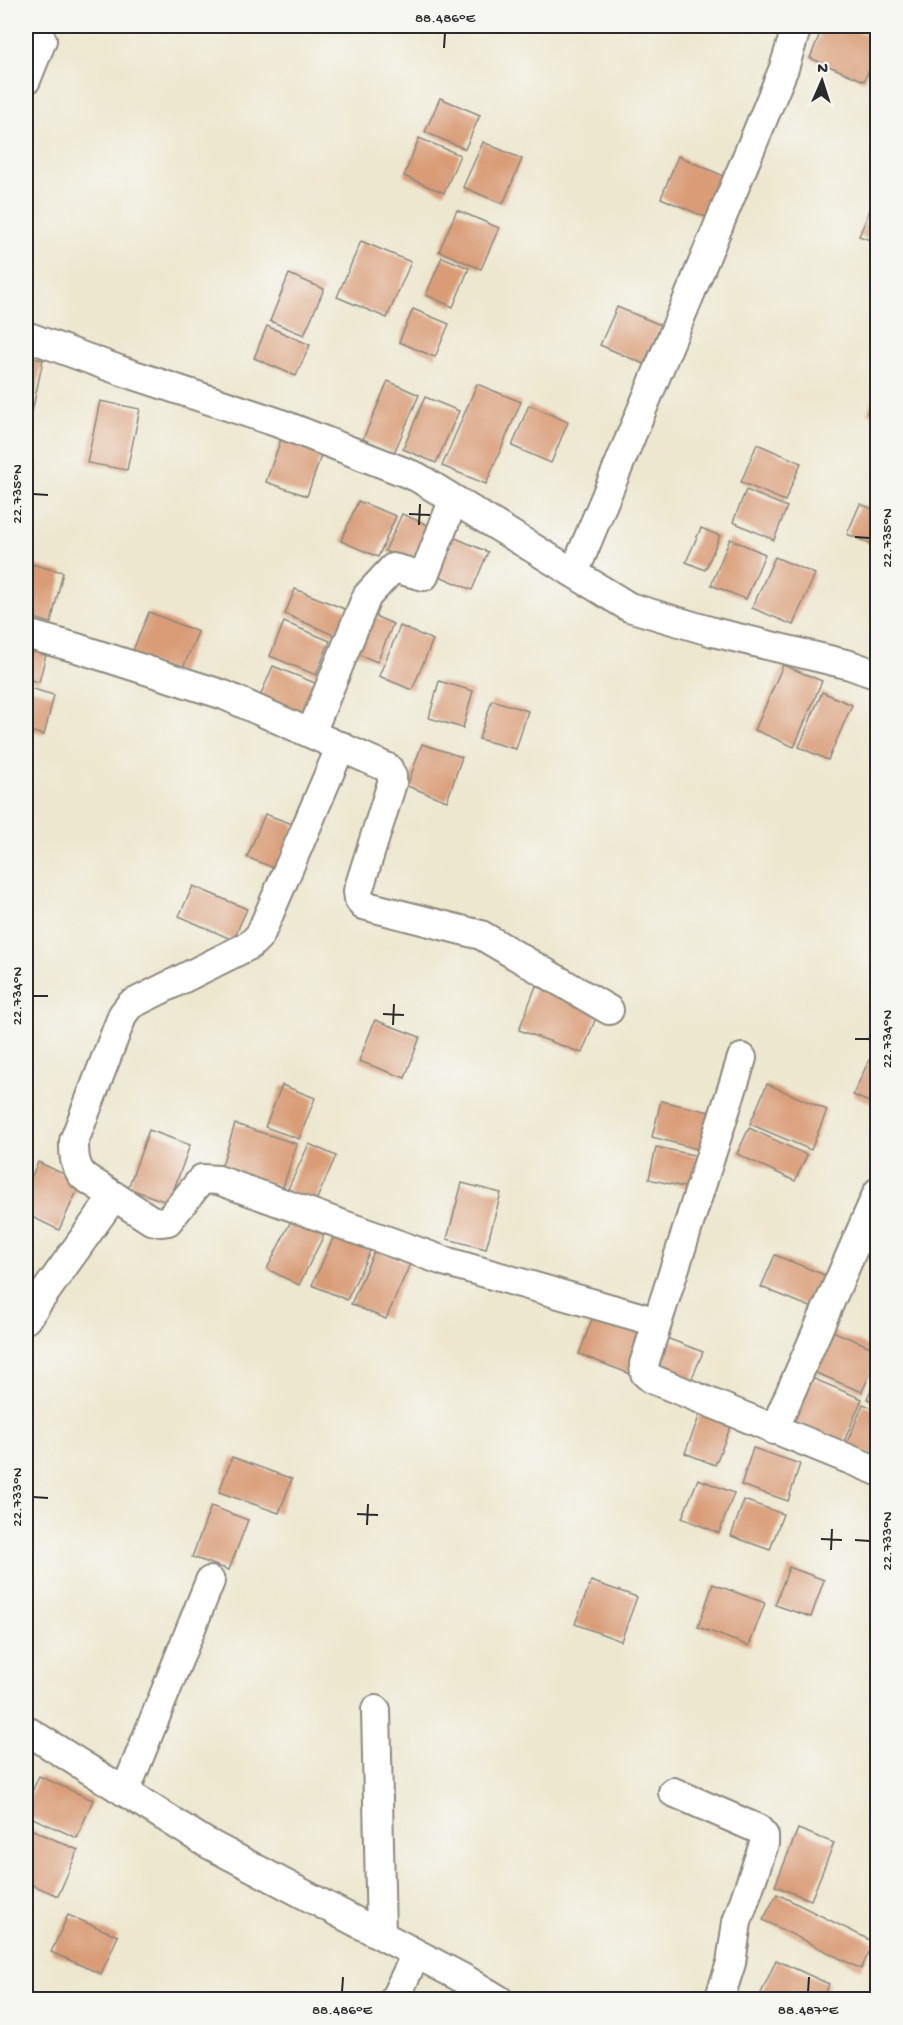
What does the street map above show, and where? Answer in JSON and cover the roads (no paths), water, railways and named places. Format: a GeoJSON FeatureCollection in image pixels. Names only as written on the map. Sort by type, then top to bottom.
{"type":"FeatureCollection","features":[{"type":"Feature","properties":{"kind":"street"},"geometry":{"type":"LineString","coordinates":[[574,573],[780,79],[797,26]]}},
{"type":"Feature","properties":{"kind":"street"},"geometry":{"type":"LineString","coordinates":[[26,80],[39,33]]}},
{"type":"Feature","properties":{"kind":"street"},"geometry":{"type":"LineString","coordinates":[[26,336],[119,370],[276,422],[417,477],[629,607],[713,632],[850,665],[878,675]]}},
{"type":"Feature","properties":{"kind":"street"},"geometry":{"type":"LineString","coordinates":[[312,733],[367,596],[393,568],[424,576],[453,501]]}},
{"type":"Feature","properties":{"kind":"street"},"geometry":{"type":"LineString","coordinates":[[26,634],[224,695],[388,768],[392,776],[392,783],[358,891],[359,899],[363,904],[482,935],[609,1010]]}},
{"type":"Feature","properties":{"kind":"street"},"geometry":{"type":"LineString","coordinates":[[341,746],[260,935],[250,945],[130,1005],[119,1023],[74,1141],[74,1159],[77,1168],[83,1176],[151,1220],[168,1221],[202,1179],[218,1180],[420,1253],[657,1322]]}},
{"type":"Feature","properties":{"kind":"street"},"geometry":{"type":"LineString","coordinates":[[742,1058],[644,1364],[645,1373],[652,1379],[878,1471]]}},
{"type":"Feature","properties":{"kind":"street"},"geometry":{"type":"LineString","coordinates":[[774,1430],[878,1192]]}},
{"type":"Feature","properties":{"kind":"street"},"geometry":{"type":"LineString","coordinates":[[26,1319],[114,1196]]}},
{"type":"Feature","properties":{"kind":"street"},"geometry":{"type":"LineString","coordinates":[[125,1792],[210,1581]]}},
{"type":"Feature","properties":{"kind":"street"},"geometry":{"type":"LineString","coordinates":[[376,1710],[381,1935]]}},
{"type":"Feature","properties":{"kind":"street"},"geometry":{"type":"LineString","coordinates":[[26,1730],[205,1842],[499,2000]]}},
{"type":"Feature","properties":{"kind":"street"},"geometry":{"type":"LineString","coordinates":[[673,1792],[758,1829],[764,1836],[764,1844],[736,1922],[731,1963],[719,2000]]}},
{"type":"Feature","properties":{"kind":"street"},"geometry":{"type":"LineString","coordinates":[[394,2000],[416,1954]]}}]}
